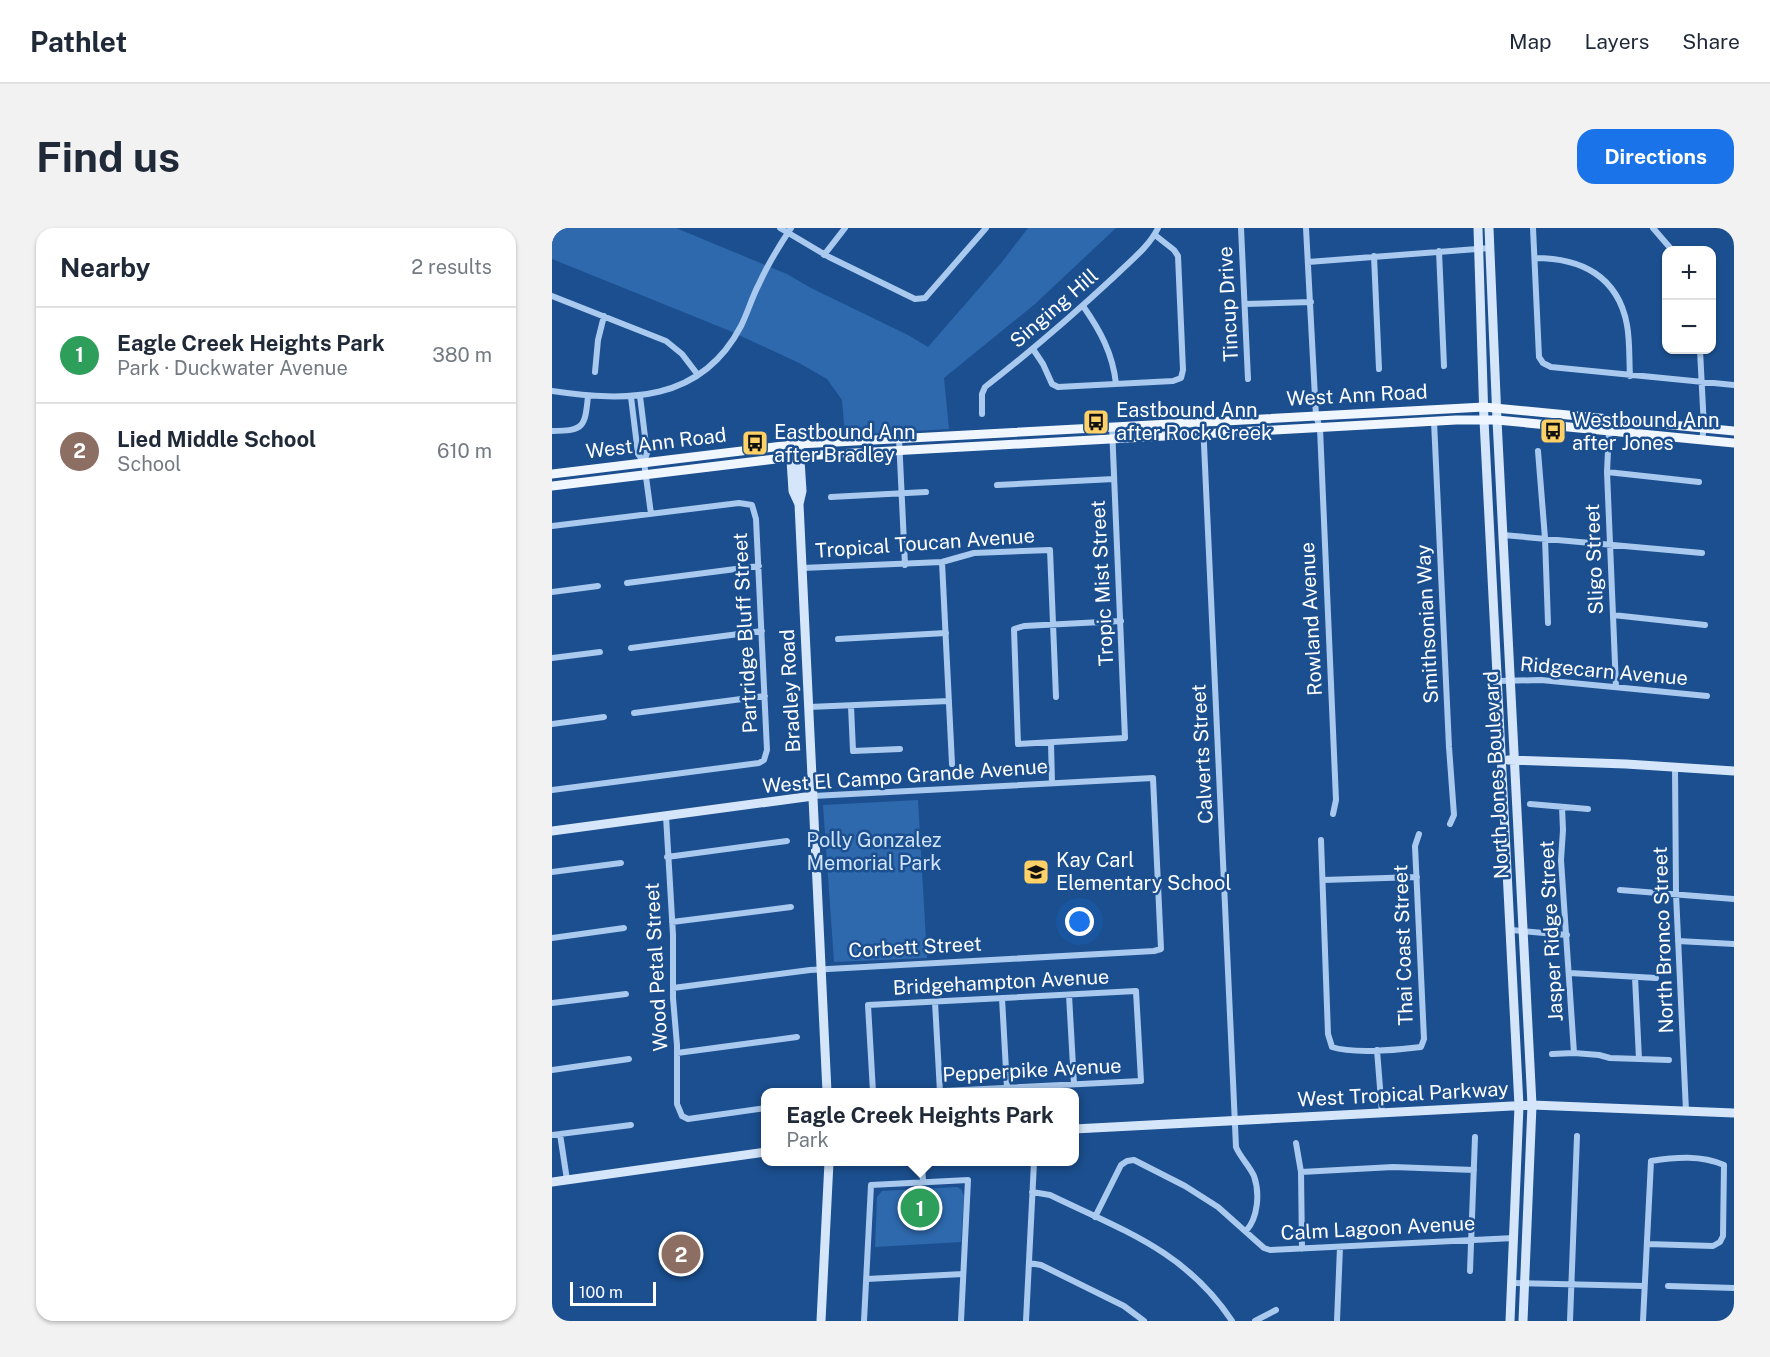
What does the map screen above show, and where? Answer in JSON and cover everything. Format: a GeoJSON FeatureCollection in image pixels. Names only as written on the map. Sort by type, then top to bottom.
{"type":"FeatureCollection","features":[{"type":"Feature","properties":{"kind":"main road","name":"North Jones Boulevard"},"geometry":{"type":"LineString","coordinates":[[1478,228],[1484,420],[1520,1106],[1510,1321]]}},
{"type":"Feature","properties":{"kind":"main road","name":"North Jones Boulevard"},"geometry":{"type":"LineString","coordinates":[[1489,228],[1532,1105],[1523,1321]]}},
{"type":"Feature","properties":{"kind":"main road","name":"West Ann Road"},"geometry":{"type":"LineString","coordinates":[[552,486],[796,456],[1204,435],[1484,406],[1734,431]]}},
{"type":"Feature","properties":{"kind":"main road","name":"West Ann Road"},"geometry":{"type":"LineString","coordinates":[[552,474],[795,444],[1203,422],[1497,420],[1734,442]]}},
{"type":"Feature","properties":{"kind":"main road"},"geometry":{"type":"LineString","coordinates":[[1609,430],[1613,426],[1643,422]]}},
{"type":"Feature","properties":{"kind":"main road","name":"Bradley Road"},"geometry":{"type":"LineString","coordinates":[[795,444],[802,491],[799,504],[827,1088]]}},
{"type":"Feature","properties":{"kind":"main road"},"geometry":{"type":"LineString","coordinates":[[1503,760],[1734,771]]}},
{"type":"Feature","properties":{"kind":"main road","name":"West El Campo Grande Avenue"},"geometry":{"type":"LineString","coordinates":[[552,831],[813,796]]}},
{"type":"Feature","properties":{"kind":"main road","name":"West Tropical Parkway"},"geometry":{"type":"LineString","coordinates":[[1079,1129],[1532,1105],[1734,1113]]}},
{"type":"Feature","properties":{"kind":"main road"},"geometry":{"type":"LineString","coordinates":[[552,1182],[761,1153]]}},
{"type":"Feature","properties":{"kind":"main road"},"geometry":{"type":"LineString","coordinates":[[821,1321],[829,1166]]}},
{"type":"Feature","properties":{"kind":"street"},"geometry":{"type":"LineString","coordinates":[[780,228],[790,230],[824,255],[920,300],[925,298],[986,228]]}},
{"type":"Feature","properties":{"kind":"street"},"geometry":{"type":"LineString","coordinates":[[824,255],[845,228]]}},
{"type":"Feature","properties":{"kind":"street","name":"Singing Hill"},"geometry":{"type":"LineString","coordinates":[[982,414],[982,394],[985,387],[1083,306],[1155,235],[1158,228]]}},
{"type":"Feature","properties":{"kind":"street","name":"Tincup Drive"},"geometry":{"type":"LineString","coordinates":[[1241,228],[1248,379]]}},
{"type":"Feature","properties":{"kind":"street","name":"Rowland Avenue"},"geometry":{"type":"LineString","coordinates":[[1306,228],[1318,422],[1336,800],[1334,814]]}},
{"type":"Feature","properties":{"kind":"street"},"geometry":{"type":"LineString","coordinates":[[1533,228],[1539,357],[1543,363],[1551,367],[1734,385]]}},
{"type":"Feature","properties":{"kind":"street"},"geometry":{"type":"LineString","coordinates":[[1653,228],[1669,246]]}},
{"type":"Feature","properties":{"kind":"street"},"geometry":{"type":"LineString","coordinates":[[552,391],[588,396],[631,397],[668,390],[698,375],[716,360],[733,339],[768,265],[790,230]]}},
{"type":"Feature","properties":{"kind":"street"},"geometry":{"type":"LineString","coordinates":[[1033,349],[1043,364],[1050,382],[1056,386],[1173,381],[1181,378],[1183,370],[1178,256],[1155,235]]}},
{"type":"Feature","properties":{"kind":"street"},"geometry":{"type":"LineString","coordinates":[[1308,261],[1490,248]]}},
{"type":"Feature","properties":{"kind":"street"},"geometry":{"type":"LineString","coordinates":[[1439,251],[1444,366]]}},
{"type":"Feature","properties":{"kind":"street"},"geometry":{"type":"LineString","coordinates":[[1374,256],[1379,369]]}},
{"type":"Feature","properties":{"kind":"street"},"geometry":{"type":"LineString","coordinates":[[1535,258],[1552,258],[1583,266],[1596,273],[1614,292],[1627,325],[1630,376]]}},
{"type":"Feature","properties":{"kind":"street"},"geometry":{"type":"LineString","coordinates":[[552,296],[672,345],[698,375]]}},
{"type":"Feature","properties":{"kind":"street"},"geometry":{"type":"LineString","coordinates":[[1245,304],[1311,302]]}},
{"type":"Feature","properties":{"kind":"street"},"geometry":{"type":"LineString","coordinates":[[1083,306],[1098,327],[1107,346],[1116,384]]}},
{"type":"Feature","properties":{"kind":"street"},"geometry":{"type":"LineString","coordinates":[[595,372],[598,340],[604,316]]}},
{"type":"Feature","properties":{"kind":"street"},"geometry":{"type":"LineString","coordinates":[[1700,354],[1704,428],[1702,439]]}},
{"type":"Feature","properties":{"kind":"street"},"geometry":{"type":"LineString","coordinates":[[552,431],[572,431],[580,427],[586,418],[588,396]]}},
{"type":"Feature","properties":{"kind":"street"},"geometry":{"type":"LineString","coordinates":[[552,526],[651,514],[644,462],[647,453],[640,396]]}},
{"type":"Feature","properties":{"kind":"street"},"geometry":{"type":"LineString","coordinates":[[631,397],[638,454],[644,462]]}},
{"type":"Feature","properties":{"kind":"street","name":"Calverts Street"},"geometry":{"type":"LineString","coordinates":[[1203,422],[1236,1147],[1253,1175],[1256,1187],[1256,1214],[1252,1225],[1246,1231]]}},
{"type":"Feature","properties":{"kind":"street","name":"Smithsonian Way"},"geometry":{"type":"LineString","coordinates":[[1434,422],[1454,815],[1450,824]]}},
{"type":"Feature","properties":{"kind":"street","name":"Tropic Mist Street"},"geometry":{"type":"LineString","coordinates":[[1051,743],[1125,738],[1112,427]]}},
{"type":"Feature","properties":{"kind":"street","name":"Sligo Street"},"geometry":{"type":"LineString","coordinates":[[1609,430],[1607,472],[1616,687]]}},
{"type":"Feature","properties":{"kind":"street"},"geometry":{"type":"LineString","coordinates":[[899,438],[905,565]]}},
{"type":"Feature","properties":{"kind":"street"},"geometry":{"type":"LineString","coordinates":[[1538,451],[1545,538],[1548,623]]}},
{"type":"Feature","properties":{"kind":"street"},"geometry":{"type":"LineString","coordinates":[[1607,472],[1699,482]]}},
{"type":"Feature","properties":{"kind":"street"},"geometry":{"type":"LineString","coordinates":[[998,485],[1114,479]]}},
{"type":"Feature","properties":{"kind":"street"},"geometry":{"type":"LineString","coordinates":[[831,497],[926,492]]}},
{"type":"Feature","properties":{"kind":"street","name":"Partridge Bluff Street"},"geometry":{"type":"LineString","coordinates":[[552,790],[759,763],[764,760],[767,750],[756,512],[752,505],[739,503],[651,514]]}},
{"type":"Feature","properties":{"kind":"street"},"geometry":{"type":"LineString","coordinates":[[1503,535],[1702,553]]}},
{"type":"Feature","properties":{"kind":"street","name":"Tropical Toucan Avenue"},"geometry":{"type":"LineString","coordinates":[[802,568],[905,565],[942,562],[974,553],[1050,550],[1054,624]]}},
{"type":"Feature","properties":{"kind":"street"},"geometry":{"type":"LineString","coordinates":[[942,562],[952,764]]}},
{"type":"Feature","properties":{"kind":"street"},"geometry":{"type":"LineString","coordinates":[[627,583],[759,566]]}},
{"type":"Feature","properties":{"kind":"street"},"geometry":{"type":"LineString","coordinates":[[552,592],[598,586]]}},
{"type":"Feature","properties":{"kind":"street"},"geometry":{"type":"LineString","coordinates":[[1613,615],[1705,625]]}},
{"type":"Feature","properties":{"kind":"street"},"geometry":{"type":"LineString","coordinates":[[1052,783],[1051,743],[1018,744],[1014,629],[1024,626],[1121,621]]}},
{"type":"Feature","properties":{"kind":"street"},"geometry":{"type":"LineString","coordinates":[[1054,624],[1056,697]]}},
{"type":"Feature","properties":{"kind":"street"},"geometry":{"type":"LineString","coordinates":[[631,648],[762,631]]}},
{"type":"Feature","properties":{"kind":"street"},"geometry":{"type":"LineString","coordinates":[[838,639],[946,633]]}},
{"type":"Feature","properties":{"kind":"street"},"geometry":{"type":"LineString","coordinates":[[552,658],[600,652]]}},
{"type":"Feature","properties":{"kind":"street","name":"Ridgecarn Avenue"},"geometry":{"type":"LineString","coordinates":[[1499,681],[1541,680],[1707,696]]}},
{"type":"Feature","properties":{"kind":"street"},"geometry":{"type":"LineString","coordinates":[[634,713],[765,696]]}},
{"type":"Feature","properties":{"kind":"street"},"geometry":{"type":"LineString","coordinates":[[808,707],[949,701]]}},
{"type":"Feature","properties":{"kind":"street"},"geometry":{"type":"LineString","coordinates":[[850,706],[853,751],[900,749]]}},
{"type":"Feature","properties":{"kind":"street"},"geometry":{"type":"LineString","coordinates":[[552,724],[604,717]]}},
{"type":"Feature","properties":{"kind":"street","name":"North Bronco Street"},"geometry":{"type":"LineString","coordinates":[[1675,768],[1676,894],[1686,1111]]}},
{"type":"Feature","properties":{"kind":"street","name":"West El Campo Grande Avenue"},"geometry":{"type":"LineString","coordinates":[[813,796],[1153,778],[1161,949]]}},
{"type":"Feature","properties":{"kind":"street"},"geometry":{"type":"LineString","coordinates":[[1530,804],[1588,809]]}},
{"type":"Feature","properties":{"kind":"street","name":"Jasper Ridge Street"},"geometry":{"type":"LineString","coordinates":[[1562,807],[1562,860],[1574,1053]]}},
{"type":"Feature","properties":{"kind":"street","name":"Wood Petal Street"},"geometry":{"type":"LineString","coordinates":[[666,816],[672,922],[677,1104],[682,1116],[694,1118],[761,1109]]}},
{"type":"Feature","properties":{"kind":"street","name":"Thai Coast Street"},"geometry":{"type":"LineString","coordinates":[[1377,1050],[1421,1047],[1424,1039],[1415,846],[1419,834]]}},
{"type":"Feature","properties":{"kind":"street"},"geometry":{"type":"LineString","coordinates":[[1321,840],[1328,1034],[1332,1047],[1377,1050],[1382,1113]]}},
{"type":"Feature","properties":{"kind":"street"},"geometry":{"type":"LineString","coordinates":[[668,857],[788,841]]}},
{"type":"Feature","properties":{"kind":"street"},"geometry":{"type":"LineString","coordinates":[[552,872],[621,863]]}},
{"type":"Feature","properties":{"kind":"street"},"geometry":{"type":"LineString","coordinates":[[1323,880],[1417,877]]}},
{"type":"Feature","properties":{"kind":"street"},"geometry":{"type":"LineString","coordinates":[[1620,890],[1734,899]]}},
{"type":"Feature","properties":{"kind":"street"},"geometry":{"type":"LineString","coordinates":[[672,922],[791,907]]}},
{"type":"Feature","properties":{"kind":"street"},"geometry":{"type":"LineString","coordinates":[[552,938],[624,928]]}},
{"type":"Feature","properties":{"kind":"street"},"geometry":{"type":"LineString","coordinates":[[1511,930],[1567,935]]}},
{"type":"Feature","properties":{"kind":"street"},"geometry":{"type":"LineString","coordinates":[[1678,941],[1734,944]]}},
{"type":"Feature","properties":{"kind":"street","name":"Corbett Street"},"geometry":{"type":"LineString","coordinates":[[673,988],[821,969],[1161,949]]}},
{"type":"Feature","properties":{"kind":"street"},"geometry":{"type":"LineString","coordinates":[[1570,973],[1656,978]]}},
{"type":"Feature","properties":{"kind":"street"},"geometry":{"type":"LineString","coordinates":[[1635,977],[1640,1059]]}},
{"type":"Feature","properties":{"kind":"street","name":"Bridgehampton Avenue"},"geometry":{"type":"LineString","coordinates":[[873,1088],[868,1005],[1137,991],[1141,1081]]}},
{"type":"Feature","properties":{"kind":"street"},"geometry":{"type":"LineString","coordinates":[[552,1004],[626,994]]}},
{"type":"Feature","properties":{"kind":"street"},"geometry":{"type":"LineString","coordinates":[[1070,995],[1074,1084]]}},
{"type":"Feature","properties":{"kind":"street"},"geometry":{"type":"LineString","coordinates":[[1002,998],[1007,1088]]}},
{"type":"Feature","properties":{"kind":"street"},"geometry":{"type":"LineString","coordinates":[[935,1002],[940,1088]]}},
{"type":"Feature","properties":{"kind":"street"},"geometry":{"type":"LineString","coordinates":[[677,1053],[797,1037]]}},
{"type":"Feature","properties":{"kind":"street"},"geometry":{"type":"LineString","coordinates":[[1552,1054],[1574,1053],[1610,1058],[1669,1060]]}},
{"type":"Feature","properties":{"kind":"street"},"geometry":{"type":"LineString","coordinates":[[552,1070],[629,1059]]}},
{"type":"Feature","properties":{"kind":"street","name":"Pepperpike Avenue"},"geometry":{"type":"LineString","coordinates":[[1048,1088],[1074,1084],[1141,1081]]}},
{"type":"Feature","properties":{"kind":"street"},"geometry":{"type":"LineString","coordinates":[[552,1136],[631,1125]]}},
{"type":"Feature","properties":{"kind":"street"},"geometry":{"type":"LineString","coordinates":[[560,1134],[567,1180]]}},
{"type":"Feature","properties":{"kind":"street"},"geometry":{"type":"LineString","coordinates":[[1570,1321],[1577,1136]]}},
{"type":"Feature","properties":{"kind":"street"},"geometry":{"type":"LineString","coordinates":[[1470,1271],[1475,1137]]}},
{"type":"Feature","properties":{"kind":"street"},"geometry":{"type":"LineString","coordinates":[[1296,1143],[1301,1172],[1302,1249]]}},
{"type":"Feature","properties":{"kind":"street"},"geometry":{"type":"LineString","coordinates":[[1643,1321],[1651,1161],[1675,1158],[1710,1159],[1724,1165],[1723,1236],[1720,1242],[1713,1245],[1647,1244]]}},
{"type":"Feature","properties":{"kind":"street","name":"Calm Lagoon Avenue"},"geometry":{"type":"LineString","coordinates":[[1095,1217],[1121,1165],[1127,1161],[1134,1161],[1185,1186],[1218,1207],[1264,1248],[1270,1250],[1514,1239]]}},
{"type":"Feature","properties":{"kind":"street"},"geometry":{"type":"LineString","coordinates":[[922,1166],[923,1182]]}},
{"type":"Feature","properties":{"kind":"street"},"geometry":{"type":"LineString","coordinates":[[1026,1321],[1034,1166]]}},
{"type":"Feature","properties":{"kind":"street"},"geometry":{"type":"LineString","coordinates":[[1301,1172],[1393,1167],[1474,1170]]}},
{"type":"Feature","properties":{"kind":"street"},"geometry":{"type":"LineString","coordinates":[[864,1321],[871,1185],[968,1180],[961,1321]]}},
{"type":"Feature","properties":{"kind":"street"},"geometry":{"type":"LineString","coordinates":[[1032,1192],[1050,1195],[1153,1246],[1182,1264],[1219,1302],[1232,1321]]}},
{"type":"Feature","properties":{"kind":"street"},"geometry":{"type":"LineString","coordinates":[[1337,1321],[1340,1247]]}},
{"type":"Feature","properties":{"kind":"street"},"geometry":{"type":"LineString","coordinates":[[1029,1263],[1041,1265],[1124,1306],[1144,1321]]}},
{"type":"Feature","properties":{"kind":"street"},"geometry":{"type":"LineString","coordinates":[[867,1279],[963,1274]]}},
{"type":"Feature","properties":{"kind":"street"},"geometry":{"type":"LineString","coordinates":[[1512,1283],[1644,1286]]}},
{"type":"Feature","properties":{"kind":"street"},"geometry":{"type":"LineString","coordinates":[[1668,1286],[1734,1288]]}},
{"type":"Feature","properties":{"kind":"street"},"geometry":{"type":"LineString","coordinates":[[1255,1321],[1276,1310]]}},
{"type":"Feature","properties":{"kind":"green space"},"geometry":{"type":"Polygon","coordinates":[[[552,228],[676,228],[787,274],[928,347],[1002,262],[1028,228],[1116,228],[1035,304],[944,378],[949,429],[845,435],[842,400],[827,379],[799,363],[730,331],[552,259],[552,228]]]}},
{"type":"Feature","properties":{"kind":"green space","name":"Polly Gonzalez Memorial Park"},"geometry":{"type":"Polygon","coordinates":[[[918,800],[927,958],[834,962],[823,805],[918,800]]]}},
{"type":"Feature","properties":{"kind":"green space"},"geometry":{"type":"Polygon","coordinates":[[[957,1187],[961,1189],[964,1196],[961,1242],[875,1247],[877,1197],[882,1191],[957,1187]]]}},
{"type":"Feature","properties":{"kind":"place","name":"Eastbound Ann after Rock Creek"},"geometry":{"type":"Point","coordinates":[1096,422]}},
{"type":"Feature","properties":{"kind":"place","name":"Westbound Ann after Jones"},"geometry":{"type":"Point","coordinates":[1553,431]}},
{"type":"Feature","properties":{"kind":"place","name":"Eastbound Ann after Bradley"},"geometry":{"type":"Point","coordinates":[755,443]}},
{"type":"Feature","properties":{"kind":"place","name":"Kay Carl Elementary School"},"geometry":{"type":"Point","coordinates":[1036,872]}},
{"type":"Feature","properties":{"kind":"place","name":"Eagle Creek Heights Park"},"geometry":{"type":"Point","coordinates":[920,1208]}},
{"type":"Feature","properties":{"kind":"place","name":"Lied Middle School"},"geometry":{"type":"Point","coordinates":[681,1254]}}]}
